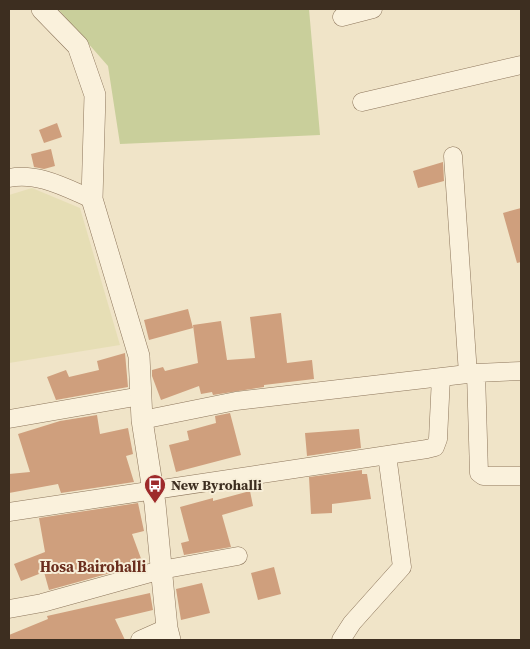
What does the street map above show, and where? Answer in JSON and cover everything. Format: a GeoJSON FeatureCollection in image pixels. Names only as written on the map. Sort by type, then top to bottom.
{"type":"FeatureCollection","features":[{"type":"Feature","properties":{"kind":"street"},"geometry":{"type":"LineString","coordinates":[[42,9],[78,46],[95,94],[92,199],[138,356],[142,420],[169,634],[140,640]]}},
{"type":"Feature","properties":{"kind":"street"},"geometry":{"type":"LineString","coordinates":[[342,17],[373,9]]}},
{"type":"Feature","properties":{"kind":"street"},"geometry":{"type":"LineString","coordinates":[[362,102],[521,65]]}},
{"type":"Feature","properties":{"kind":"street"},"geometry":{"type":"LineString","coordinates":[[453,156],[479,473],[483,476],[521,476]]}},
{"type":"Feature","properties":{"kind":"street"},"geometry":{"type":"LineString","coordinates":[[9,178],[18,176],[42,178],[92,199]]}},
{"type":"Feature","properties":{"kind":"street"},"geometry":{"type":"LineString","coordinates":[[142,420],[236,401],[472,373],[521,371]]}},
{"type":"Feature","properties":{"kind":"street"},"geometry":{"type":"LineString","coordinates":[[9,512],[427,449],[435,446],[438,439],[441,377]]}},
{"type":"Feature","properties":{"kind":"street"},"geometry":{"type":"LineString","coordinates":[[9,419],[141,396]]}},
{"type":"Feature","properties":{"kind":"street"},"geometry":{"type":"LineString","coordinates":[[341,640],[352,623],[402,567],[387,455]]}},
{"type":"Feature","properties":{"kind":"street"},"geometry":{"type":"LineString","coordinates":[[9,609],[42,603],[161,570],[238,556]]}},
{"type":"Feature","properties":{"kind":"shaded area"},"geometry":{"type":"Polygon","coordinates":[[[32,188],[80,208],[120,345],[9,363],[9,195],[32,188]]]}},
{"type":"Feature","properties":{"kind":"green space"},"geometry":{"type":"Polygon","coordinates":[[[58,9],[309,9],[320,135],[120,144],[108,66],[58,9]]]}},
{"type":"Feature","properties":{"kind":"building"},"geometry":{"type":"Polygon","coordinates":[[[57,123],[62,137],[44,143],[39,130],[57,123]]]}},
{"type":"Feature","properties":{"kind":"building"},"geometry":{"type":"Polygon","coordinates":[[[51,149],[55,166],[44,169],[34,167],[31,154],[51,149]]]}},
{"type":"Feature","properties":{"kind":"building"},"geometry":{"type":"Polygon","coordinates":[[[443,162],[444,181],[418,188],[413,171],[443,162]]]}},
{"type":"Feature","properties":{"kind":"building"},"geometry":{"type":"Polygon","coordinates":[[[521,208],[521,262],[517,263],[503,213],[521,208]]]}},
{"type":"Feature","properties":{"kind":"building"},"geometry":{"type":"Polygon","coordinates":[[[188,309],[193,328],[149,340],[144,320],[188,309]]]}},
{"type":"Feature","properties":{"kind":"building"},"geometry":{"type":"Polygon","coordinates":[[[281,313],[287,363],[312,360],[314,379],[264,385],[264,387],[213,395],[212,392],[201,394],[199,386],[161,400],[152,376],[152,370],[163,367],[165,371],[198,363],[193,325],[221,321],[227,360],[255,358],[250,317],[281,313]]]}},
{"type":"Feature","properties":{"kind":"building"},"geometry":{"type":"Polygon","coordinates":[[[125,353],[128,387],[56,400],[47,377],[66,370],[69,377],[99,370],[97,361],[125,353]]]}},
{"type":"Feature","properties":{"kind":"building"},"geometry":{"type":"Polygon","coordinates":[[[230,413],[241,455],[176,472],[169,445],[189,440],[187,431],[216,423],[215,416],[230,413]]]}},
{"type":"Feature","properties":{"kind":"building"},"geometry":{"type":"Polygon","coordinates":[[[97,415],[100,434],[128,428],[133,454],[126,456],[134,482],[61,493],[58,484],[9,493],[9,474],[30,472],[18,434],[60,421],[97,415]]]}},
{"type":"Feature","properties":{"kind":"building"},"geometry":{"type":"Polygon","coordinates":[[[359,429],[361,448],[307,456],[305,433],[359,429]]]}},
{"type":"Feature","properties":{"kind":"building"},"geometry":{"type":"Polygon","coordinates":[[[362,470],[362,474],[367,474],[371,499],[332,504],[332,513],[311,514],[309,477],[362,470]]]}},
{"type":"Feature","properties":{"kind":"building"},"geometry":{"type":"Polygon","coordinates":[[[250,491],[253,506],[222,515],[231,547],[184,555],[181,543],[189,541],[180,507],[213,498],[213,501],[250,491]]]}},
{"type":"Feature","properties":{"kind":"building"},"geometry":{"type":"Polygon","coordinates":[[[138,503],[144,531],[132,534],[143,564],[49,590],[44,572],[21,581],[14,564],[45,552],[39,518],[138,503]]]}},
{"type":"Feature","properties":{"kind":"building"},"geometry":{"type":"Polygon","coordinates":[[[274,567],[281,594],[258,600],[251,573],[274,567]]]}},
{"type":"Feature","properties":{"kind":"building"},"geometry":{"type":"Polygon","coordinates":[[[202,583],[210,613],[181,620],[176,589],[202,583]]]}},
{"type":"Feature","properties":{"kind":"building"},"geometry":{"type":"Polygon","coordinates":[[[150,593],[153,610],[115,619],[125,640],[9,640],[9,635],[48,619],[47,616],[150,593]]]}},
{"type":"Feature","properties":{"kind":"place","name":"New Byrohalli"},"geometry":{"type":"Point","coordinates":[155,504]}},
{"type":"Feature","properties":{"kind":"district","name":"Hosa Bairohalli"},"geometry":{"type":"Point","coordinates":[93,566]}}]}
